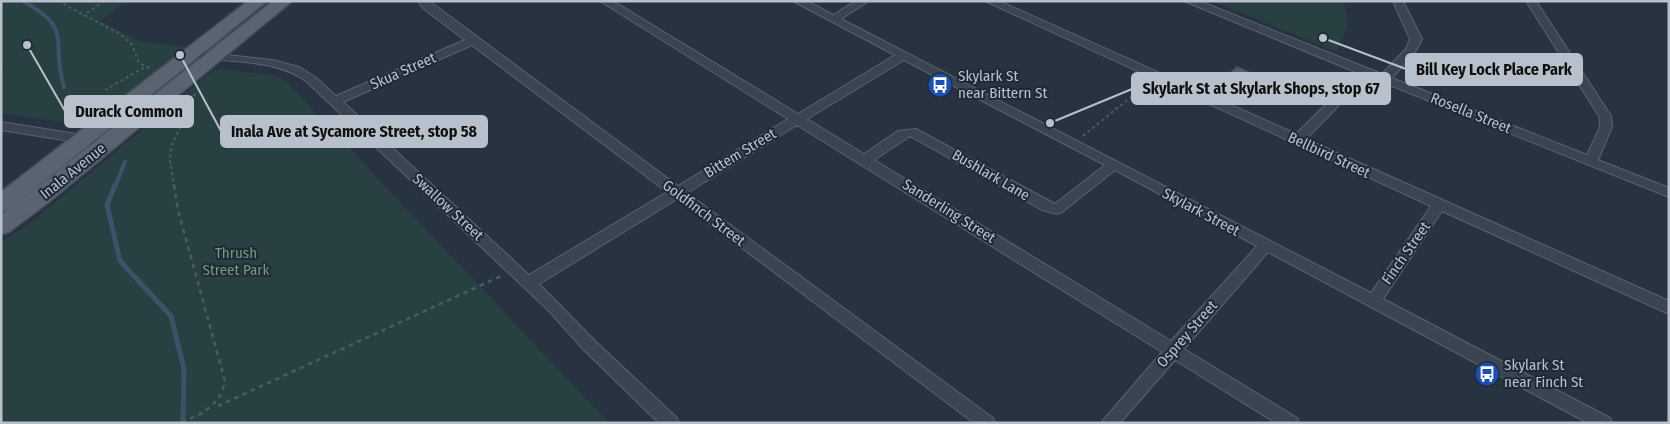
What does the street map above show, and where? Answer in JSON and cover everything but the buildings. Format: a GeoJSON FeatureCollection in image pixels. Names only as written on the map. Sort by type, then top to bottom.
{"type":"FeatureCollection","features":[{"type":"Feature","properties":{"kind":"main road","name":"Inala Avenue"},"geometry":{"type":"LineString","coordinates":[[1,226],[108,143],[259,1]]}},
{"type":"Feature","properties":{"kind":"main road","name":"Inala Avenue"},"geometry":{"type":"LineString","coordinates":[[1,204],[170,71],[214,58],[284,1]]}},
{"type":"Feature","properties":{"kind":"street","name":"Goldfinch Street"},"geometry":{"type":"LineString","coordinates":[[423,1],[472,41],[988,423]]}},
{"type":"Feature","properties":{"kind":"street","name":"Sanderling Street"},"geometry":{"type":"LineString","coordinates":[[606,1],[1291,423]]}},
{"type":"Feature","properties":{"kind":"street","name":"Skylark Street"},"geometry":{"type":"LineString","coordinates":[[798,1],[1074,143],[1265,246],[1604,423]]}},
{"type":"Feature","properties":{"kind":"street"},"geometry":{"type":"LineString","coordinates":[[833,20],[864,1]]}},
{"type":"Feature","properties":{"kind":"street","name":"Bellbird Street"},"geometry":{"type":"LineString","coordinates":[[990,1],[1669,308]]}},
{"type":"Feature","properties":{"kind":"street","name":"Rosella Street"},"geometry":{"type":"LineString","coordinates":[[1189,1],[1669,193]]}},
{"type":"Feature","properties":{"kind":"street"},"geometry":{"type":"LineString","coordinates":[[1385,78],[1411,50],[1416,39],[1398,1]]}},
{"type":"Feature","properties":{"kind":"street"},"geometry":{"type":"LineString","coordinates":[[1531,1],[1605,116],[1606,127],[1590,162]]}},
{"type":"Feature","properties":{"kind":"street","name":"Skua Street"},"geometry":{"type":"LineString","coordinates":[[335,100],[472,41]]}},
{"type":"Feature","properties":{"kind":"street","name":"Bittem Street"},"geometry":{"type":"LineString","coordinates":[[528,283],[902,56]]}},
{"type":"Feature","properties":{"kind":"street","name":"Swallow Street"},"geometry":{"type":"LineString","coordinates":[[214,58],[280,66],[296,70],[335,100],[528,283],[671,423]]}},
{"type":"Feature","properties":{"kind":"street"},"geometry":{"type":"LineString","coordinates":[[1297,140],[1366,71]]}},
{"type":"Feature","properties":{"kind":"street"},"geometry":{"type":"LineString","coordinates":[[1,126],[108,143]]}},
{"type":"Feature","properties":{"kind":"street","name":"Bushlark Lane"},"geometry":{"type":"LineString","coordinates":[[865,160],[902,134],[912,132],[1047,207],[1057,209],[1113,165]]}},
{"type":"Feature","properties":{"kind":"street","name":"Finch Street"},"geometry":{"type":"LineString","coordinates":[[1373,301],[1440,205]]}},
{"type":"Feature","properties":{"kind":"street","name":"Osprey Street"},"geometry":{"type":"LineString","coordinates":[[1109,423],[1265,246]]}},
{"type":"Feature","properties":{"kind":"path"},"geometry":{"type":"LineString","coordinates":[[58,1],[87,13],[97,22],[128,39],[132,44],[139,63],[145,67],[170,71]]}},
{"type":"Feature","properties":{"kind":"path"},"geometry":{"type":"LineString","coordinates":[[87,13],[104,1]]}},
{"type":"Feature","properties":{"kind":"path"},"geometry":{"type":"LineString","coordinates":[[192,64],[202,77],[202,80],[190,101],[171,147],[170,161],[178,210],[226,381],[216,406]]}},
{"type":"Feature","properties":{"kind":"path"},"geometry":{"type":"LineString","coordinates":[[105,90],[145,67]]}},
{"type":"Feature","properties":{"kind":"path"},"geometry":{"type":"LineString","coordinates":[[1074,143],[1156,76]]}},
{"type":"Feature","properties":{"kind":"path"},"geometry":{"type":"LineString","coordinates":[[180,423],[514,270]]}},
{"type":"Feature","properties":{"kind":"green space"},"geometry":{"type":"Polygon","coordinates":[[[1,1],[126,1],[100,21],[139,41],[187,47],[85,126],[1,113],[1,71],[5,68],[1,67],[1,1]]]}},
{"type":"Feature","properties":{"kind":"green space"},"geometry":{"type":"Polygon","coordinates":[[[1213,1],[1344,1],[1348,25],[1337,52],[1213,1]]]}},
{"type":"Feature","properties":{"kind":"green space","name":"Thrush Street Park"},"geometry":{"type":"Polygon","coordinates":[[[220,69],[271,75],[286,81],[609,423],[1,423],[1,242],[34,220],[211,72],[220,69]]]}},
{"type":"Feature","properties":{"kind":"waterway"},"geometry":{"type":"LineString","coordinates":[[23,1],[39,11],[55,29],[58,37],[60,71],[64,87]]}},
{"type":"Feature","properties":{"kind":"waterway"},"geometry":{"type":"LineString","coordinates":[[115,187],[125,162]]}},
{"type":"Feature","properties":{"kind":"waterway"},"geometry":{"type":"LineString","coordinates":[[115,185],[107,205],[120,261],[171,316],[184,369],[183,423]]}},
{"type":"Feature","properties":{"kind":"place","name":"Bill Key Lock Place Park"},"geometry":{"type":"Point","coordinates":[1323,38]}},
{"type":"Feature","properties":{"kind":"place","name":"Durack Common"},"geometry":{"type":"Point","coordinates":[27,45]}},
{"type":"Feature","properties":{"kind":"place","name":"Inala Ave at Sycamore Street, stop 58"},"geometry":{"type":"Point","coordinates":[180,55]}},
{"type":"Feature","properties":{"kind":"place","name":"Skylark St near Bittern St"},"geometry":{"type":"Point","coordinates":[940,85]}},
{"type":"Feature","properties":{"kind":"place","name":"Skylark St at Skylark Shops, stop 67"},"geometry":{"type":"Point","coordinates":[1050,123]}},
{"type":"Feature","properties":{"kind":"place","name":"Skylark St near Finch St"},"geometry":{"type":"Point","coordinates":[1487,374]}}]}
